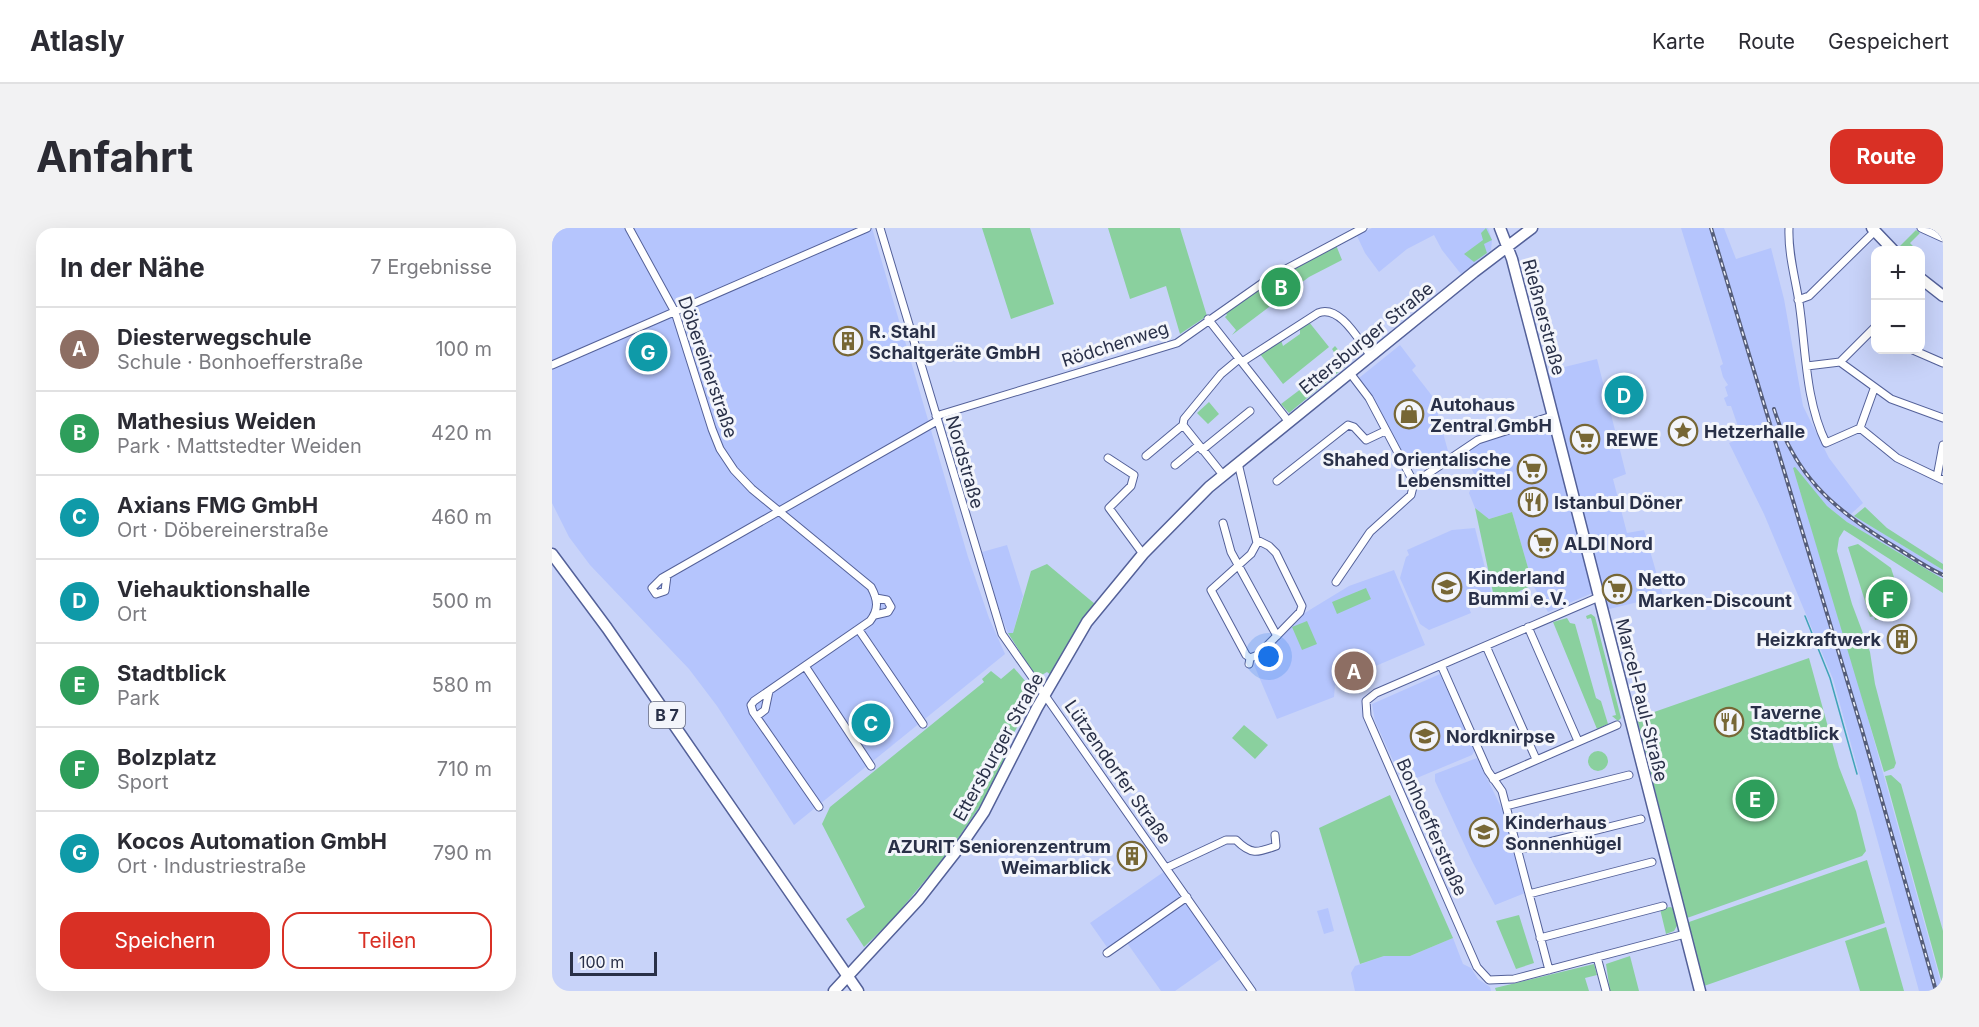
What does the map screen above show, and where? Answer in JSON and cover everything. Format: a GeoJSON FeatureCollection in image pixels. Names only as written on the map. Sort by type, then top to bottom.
{"type":"FeatureCollection","features":[{"type":"Feature","properties":{"kind":"street","name":"Döbereinerstraße"},"geometry":{"type":"LineString","coordinates":[[629,228],[675,312],[720,449],[734,470],[780,513],[871,587],[876,598],[887,600],[891,607],[888,612],[875,615]]}},
{"type":"Feature","properties":{"kind":"street"},"geometry":{"type":"LineString","coordinates":[[552,365],[867,228]]}},
{"type":"Feature","properties":{"kind":"street","name":"Nordstraße"},"geometry":{"type":"LineString","coordinates":[[880,228],[1002,634],[1025,668],[1046,693]]}},
{"type":"Feature","properties":{"kind":"street","name":"Rödchenweg"},"geometry":{"type":"LineString","coordinates":[[667,576],[780,513],[937,419],[1177,343],[1294,262],[1363,228]]}},
{"type":"Feature","properties":{"kind":"street","name":"Rießnerstraße"},"geometry":{"type":"LineString","coordinates":[[1500,228],[1552,416]]}},
{"type":"Feature","properties":{"kind":"street","name":"Ettersburger Straße"},"geometry":{"type":"LineString","coordinates":[[834,991],[919,898],[962,844],[988,804],[1046,693],[1087,622],[1143,554],[1194,500],[1223,475],[1532,228]]}},
{"type":"Feature","properties":{"kind":"street"},"geometry":{"type":"LineString","coordinates":[[1789,228],[1790,256],[1807,366],[1816,417],[1826,443],[1860,428],[1874,388]]}},
{"type":"Feature","properties":{"kind":"street"},"geometry":{"type":"LineString","coordinates":[[1921,228],[1943,237]]}},
{"type":"Feature","properties":{"kind":"street"},"geometry":{"type":"LineString","coordinates":[[1798,300],[1809,296],[1875,229],[1890,246]]}},
{"type":"Feature","properties":{"kind":"street"},"geometry":{"type":"LineString","coordinates":[[1925,282],[1943,296]]}},
{"type":"Feature","properties":{"kind":"street"},"geometry":{"type":"LineString","coordinates":[[1146,456],[1183,425],[1185,419],[1221,374],[1318,313],[1327,311],[1337,315],[1371,356]]}},
{"type":"Feature","properties":{"kind":"street"},"geometry":{"type":"LineString","coordinates":[[1208,320],[1289,422]]}},
{"type":"Feature","properties":{"kind":"street"},"geometry":{"type":"LineString","coordinates":[[1807,366],[1840,362],[1871,330]]}},
{"type":"Feature","properties":{"kind":"street"},"geometry":{"type":"LineString","coordinates":[[1922,354],[1943,363]]}},
{"type":"Feature","properties":{"kind":"street"},"geometry":{"type":"LineString","coordinates":[[1840,362],[1874,388],[1903,405],[1943,418]]}},
{"type":"Feature","properties":{"kind":"street"},"geometry":{"type":"LineString","coordinates":[[1350,372],[1368,398],[1414,483]]}},
{"type":"Feature","properties":{"kind":"street"},"geometry":{"type":"LineString","coordinates":[[1175,465],[1250,411]]}},
{"type":"Feature","properties":{"kind":"street"},"geometry":{"type":"LineString","coordinates":[[1336,582],[1370,532],[1411,495],[1414,483],[1478,440],[1552,416]]}},
{"type":"Feature","properties":{"kind":"street","name":"Marcel-Paul-Straße"},"geometry":{"type":"LineString","coordinates":[[1552,416],[1700,991]]}},
{"type":"Feature","properties":{"kind":"street"},"geometry":{"type":"LineString","coordinates":[[1183,425],[1223,475]]}},
{"type":"Feature","properties":{"kind":"street"},"geometry":{"type":"LineString","coordinates":[[1277,481],[1348,425],[1354,427],[1366,440],[1385,431]]}},
{"type":"Feature","properties":{"kind":"street"},"geometry":{"type":"LineString","coordinates":[[1860,428],[1897,458],[1940,478],[1943,445]]}},
{"type":"Feature","properties":{"kind":"street"},"geometry":{"type":"LineString","coordinates":[[1108,458],[1134,475],[1131,486],[1109,508],[1143,554]]}},
{"type":"Feature","properties":{"kind":"street"},"geometry":{"type":"LineString","coordinates":[[1238,463],[1257,540],[1251,554],[1211,590],[1249,661],[1258,656],[1300,612],[1302,603],[1276,553],[1269,546],[1257,540]]}},
{"type":"Feature","properties":{"kind":"street"},"geometry":{"type":"LineString","coordinates":[[1223,523],[1231,552],[1277,636]]}},
{"type":"Feature","properties":{"kind":"street","name":"B 7"},"geometry":{"type":"LineString","coordinates":[[552,554],[607,628],[858,991]]}},
{"type":"Feature","properties":{"kind":"street","name":"Bonhoefferstraße"},"geometry":{"type":"LineString","coordinates":[[1599,597],[1371,695],[1366,701],[1367,716],[1480,972],[1489,980],[1499,981],[1549,970],[1685,934]]}},
{"type":"Feature","properties":{"kind":"street"},"geometry":{"type":"LineString","coordinates":[[819,807],[751,705],[859,630],[875,615],[876,598]]}},
{"type":"Feature","properties":{"kind":"street"},"geometry":{"type":"LineString","coordinates":[[1528,627],[1578,741]]}},
{"type":"Feature","properties":{"kind":"street"},"geometry":{"type":"LineString","coordinates":[[859,630],[923,724]]}},
{"type":"Feature","properties":{"kind":"street"},"geometry":{"type":"LineString","coordinates":[[1486,646],[1536,759]]}},
{"type":"Feature","properties":{"kind":"street"},"geometry":{"type":"LineString","coordinates":[[1441,665],[1493,778],[1502,791],[1549,970]]}},
{"type":"Feature","properties":{"kind":"street"},"geometry":{"type":"LineString","coordinates":[[805,666],[871,766]]}},
{"type":"Feature","properties":{"kind":"street"},"geometry":{"type":"LineString","coordinates":[[757,716],[765,710],[769,691]]}},
{"type":"Feature","properties":{"kind":"street","name":"Lützendorfer Straße"},"geometry":{"type":"LineString","coordinates":[[1046,693],[1252,991]]}},
{"type":"Feature","properties":{"kind":"street"},"geometry":{"type":"LineString","coordinates":[[1493,778],[1617,725]]}},
{"type":"Feature","properties":{"kind":"street","name":"Marcel-Paul-Straße"},"geometry":{"type":"LineString","coordinates":[[1506,806],[1629,775]]}},
{"type":"Feature","properties":{"kind":"street"},"geometry":{"type":"LineString","coordinates":[[1517,850],[1641,819]]}},
{"type":"Feature","properties":{"kind":"street","name":"Lützendorfer Straße"},"geometry":{"type":"LineString","coordinates":[[1166,868],[1226,840],[1236,840],[1248,851],[1258,853],[1276,846],[1275,835]]}},
{"type":"Feature","properties":{"kind":"street"},"geometry":{"type":"LineString","coordinates":[[1529,894],[1652,862]]}},
{"type":"Feature","properties":{"kind":"street"},"geometry":{"type":"LineString","coordinates":[[1107,953],[1186,897]]}},
{"type":"Feature","properties":{"kind":"street"},"geometry":{"type":"LineString","coordinates":[[1540,938],[1663,906]]}},
{"type":"Feature","properties":{"kind":"street"},"geometry":{"type":"LineString","coordinates":[[1597,957],[1606,991]]}},
{"type":"Feature","properties":{"kind":"shaded area"},"geometry":{"type":"Polygon","coordinates":[[[552,228],[872,228],[968,557],[989,618],[1005,654],[794,825],[717,706],[689,669],[590,565],[569,537],[552,503],[552,228]]]}},
{"type":"Feature","properties":{"kind":"shaded area"},"geometry":{"type":"Polygon","coordinates":[[[1372,228],[1488,228],[1492,240],[1491,250],[1461,274],[1442,250],[1434,235],[1407,249],[1379,272],[1365,253],[1357,236],[1372,228]]]}},
{"type":"Feature","properties":{"kind":"shaded area"},"geometry":{"type":"Polygon","coordinates":[[[1681,228],[1724,228],[1736,259],[1771,248],[1784,299],[1803,406],[1829,458],[1863,503],[1851,514],[1943,570],[1943,579],[1847,522],[1827,506],[1793,468],[1850,653],[1943,991],[1919,991],[1833,679],[1764,514],[1729,443],[1742,438],[1731,406],[1727,406],[1724,398],[1728,396],[1725,387],[1728,385],[1720,366],[1723,364],[1681,228]]]}},
{"type":"Feature","properties":{"kind":"shaded area","name":"Autohaus Zentral GmbH"},"geometry":{"type":"Polygon","coordinates":[[[1400,345],[1416,366],[1412,370],[1433,397],[1448,451],[1426,468],[1419,461],[1408,467],[1374,401],[1359,378],[1400,345]]]}},
{"type":"Feature","properties":{"kind":"shaded area"},"geometry":{"type":"Polygon","coordinates":[[[1597,359],[1626,474],[1613,479],[1627,533],[1644,530],[1663,596],[1601,611],[1595,592],[1548,612],[1533,585],[1512,512],[1489,519],[1475,508],[1469,493],[1476,477],[1459,447],[1484,434],[1548,413],[1540,373],[1597,359]]]}},
{"type":"Feature","properties":{"kind":"shaded area","name":"Kinderland Bummi e.V."},"geometry":{"type":"Polygon","coordinates":[[[1475,528],[1492,596],[1468,606],[1471,613],[1429,630],[1420,624],[1400,578],[1406,557],[1409,555],[1407,550],[1452,530],[1475,528]]]}},
{"type":"Feature","properties":{"kind":"shaded area"},"geometry":{"type":"Polygon","coordinates":[[[1007,545],[1023,596],[1013,633],[1008,633],[1000,613],[982,552],[1007,545]]]}},
{"type":"Feature","properties":{"kind":"shaded area"},"geometry":{"type":"Polygon","coordinates":[[[1394,570],[1425,645],[1345,679],[1335,685],[1334,697],[1277,719],[1254,665],[1303,614],[1349,586],[1394,570]]]}},
{"type":"Feature","properties":{"kind":"shaded area","name":"Nordknirpse"},"geometry":{"type":"Polygon","coordinates":[[[1440,674],[1475,750],[1472,755],[1412,780],[1399,774],[1375,721],[1372,704],[1440,674]]]}},
{"type":"Feature","properties":{"kind":"shaded area","name":"Kinderhaus Sonnenhügel"},"geometry":{"type":"Polygon","coordinates":[[[1477,758],[1505,815],[1525,893],[1495,905],[1435,781],[1435,774],[1477,758]]]}},
{"type":"Feature","properties":{"kind":"shaded area"},"geometry":{"type":"Polygon","coordinates":[[[1165,871],[1225,956],[1175,991],[1161,991],[1125,940],[1109,950],[1090,923],[1165,871]]]}},
{"type":"Feature","properties":{"kind":"shaded area"},"geometry":{"type":"Polygon","coordinates":[[[1328,908],[1334,931],[1324,934],[1317,911],[1328,908]]]}},
{"type":"Feature","properties":{"kind":"shaded area"},"geometry":{"type":"Polygon","coordinates":[[[1453,938],[1463,964],[1471,968],[1478,979],[1490,987],[1491,991],[1355,991],[1351,973],[1355,966],[1384,956],[1410,956],[1453,938]]]}},
{"type":"Feature","properties":{"kind":"green space"},"geometry":{"type":"Polygon","coordinates":[[[982,228],[1030,228],[1054,304],[1011,319],[982,228]]]}},
{"type":"Feature","properties":{"kind":"green space"},"geometry":{"type":"Polygon","coordinates":[[[1108,228],[1180,228],[1207,316],[1180,334],[1166,286],[1130,299],[1108,228]]]}},
{"type":"Feature","properties":{"kind":"green space"},"geometry":{"type":"Polygon","coordinates":[[[1486,228],[1492,240],[1484,244],[1487,253],[1474,262],[1464,254],[1483,240],[1481,233],[1486,228]]]}},
{"type":"Feature","properties":{"kind":"green space"},"geometry":{"type":"Polygon","coordinates":[[[1916,230],[1920,233],[1910,243],[1913,246],[1900,246],[1916,230]]]}},
{"type":"Feature","properties":{"kind":"green space"},"geometry":{"type":"Polygon","coordinates":[[[1336,245],[1342,260],[1309,277],[1232,335],[1236,330],[1225,317],[1227,315],[1224,311],[1294,266],[1336,245]]]}},
{"type":"Feature","properties":{"kind":"green space"},"geometry":{"type":"Polygon","coordinates":[[[1309,322],[1329,347],[1283,384],[1260,354],[1281,340],[1283,346],[1300,334],[1300,328],[1309,322]]]}},
{"type":"Feature","properties":{"kind":"green space"},"geometry":{"type":"Polygon","coordinates":[[[1335,346],[1346,359],[1343,362],[1346,366],[1289,413],[1281,404],[1339,360],[1332,349],[1335,346]]]}},
{"type":"Feature","properties":{"kind":"green space"},"geometry":{"type":"Polygon","coordinates":[[[1209,402],[1219,414],[1208,424],[1197,413],[1209,402]]]}},
{"type":"Feature","properties":{"kind":"green space"},"geometry":{"type":"Polygon","coordinates":[[[1795,467],[1827,506],[1847,522],[1943,579],[1943,593],[1844,530],[1839,538],[1837,551],[1852,604],[1870,652],[1875,684],[1896,763],[1894,768],[1884,772],[1793,468],[1795,467]]]}},
{"type":"Feature","properties":{"kind":"green space"},"geometry":{"type":"Polygon","coordinates":[[[1865,507],[1887,528],[1943,564],[1943,570],[1854,516],[1865,507]]]}},
{"type":"Feature","properties":{"kind":"green space"},"geometry":{"type":"Polygon","coordinates":[[[1475,508],[1489,519],[1512,512],[1533,585],[1495,602],[1475,508]]]}},
{"type":"Feature","properties":{"kind":"green space"},"geometry":{"type":"Polygon","coordinates":[[[1858,544],[1891,568],[1904,608],[1880,616],[1880,619],[1875,620],[1874,616],[1870,617],[1848,547],[1858,544]]]}},
{"type":"Feature","properties":{"kind":"green space"},"geometry":{"type":"Polygon","coordinates":[[[1047,564],[1095,604],[1051,675],[1047,672],[1040,676],[1032,671],[1008,633],[1013,633],[1031,571],[1047,564]]]}},
{"type":"Feature","properties":{"kind":"green space"},"geometry":{"type":"Polygon","coordinates":[[[1366,588],[1371,599],[1337,614],[1332,602],[1366,588]]]}},
{"type":"Feature","properties":{"kind":"green space"},"geometry":{"type":"Polygon","coordinates":[[[1591,614],[1595,617],[1621,718],[1618,721],[1612,716],[1616,715],[1591,618],[1587,619],[1586,616],[1591,614]]]}},
{"type":"Feature","properties":{"kind":"green space"},"geometry":{"type":"Polygon","coordinates":[[[1567,618],[1570,623],[1575,624],[1596,698],[1601,701],[1608,724],[1597,729],[1553,622],[1567,618]]]}},
{"type":"Feature","properties":{"kind":"green space"},"geometry":{"type":"Polygon","coordinates":[[[1307,621],[1317,644],[1302,650],[1292,627],[1307,621]]]}},
{"type":"Feature","properties":{"kind":"green space"},"geometry":{"type":"Polygon","coordinates":[[[1809,658],[1839,767],[1856,811],[1866,851],[1862,856],[1687,918],[1637,718],[1809,658]]]}},
{"type":"Feature","properties":{"kind":"green space"},"geometry":{"type":"Polygon","coordinates":[[[1014,668],[1033,690],[1034,698],[1008,743],[1007,755],[986,797],[948,853],[892,920],[864,947],[846,919],[865,907],[822,824],[830,807],[984,682],[982,679],[991,671],[1001,679],[1014,668]]]}},
{"type":"Feature","properties":{"kind":"green space"},"geometry":{"type":"Polygon","coordinates":[[[1244,725],[1268,745],[1255,759],[1232,738],[1244,725]]]}},
{"type":"Feature","properties":{"kind":"green space"},"geometry":{"type":"Polygon","coordinates":[[[1594,751],[1602,751],[1608,757],[1608,765],[1602,771],[1594,771],[1588,765],[1588,757],[1594,751]]]}},
{"type":"Feature","properties":{"kind":"green space"},"geometry":{"type":"Polygon","coordinates":[[[1891,775],[1901,784],[1943,931],[1943,987],[1885,776],[1891,775]]]}},
{"type":"Feature","properties":{"kind":"green space"},"geometry":{"type":"Polygon","coordinates":[[[1390,795],[1453,938],[1410,956],[1384,956],[1360,964],[1319,828],[1390,795]]]}},
{"type":"Feature","properties":{"kind":"green space"},"geometry":{"type":"Polygon","coordinates":[[[1867,860],[1885,923],[1704,986],[1689,922],[1867,860]]]}},
{"type":"Feature","properties":{"kind":"green space"},"geometry":{"type":"Polygon","coordinates":[[[1674,908],[1678,924],[1674,931],[1666,934],[1660,909],[1674,908]]]}},
{"type":"Feature","properties":{"kind":"green space"},"geometry":{"type":"Polygon","coordinates":[[[1519,915],[1534,963],[1516,969],[1496,921],[1519,915]]]}},
{"type":"Feature","properties":{"kind":"green space"},"geometry":{"type":"Polygon","coordinates":[[[1886,927],[1904,991],[1860,991],[1845,941],[1886,927]]]}},
{"type":"Feature","properties":{"kind":"green space"},"geometry":{"type":"Polygon","coordinates":[[[1630,956],[1639,991],[1610,991],[1606,964],[1630,956]]]}},
{"type":"Feature","properties":{"kind":"green space"},"geometry":{"type":"Polygon","coordinates":[[[1594,964],[1597,975],[1585,978],[1589,991],[1496,991],[1495,988],[1594,964]]]}},
{"type":"Feature","properties":{"kind":"waterway"},"geometry":{"type":"LineString","coordinates":[[1805,616],[1830,678],[1857,774]]}},
{"type":"Feature","properties":{"kind":"railway"},"geometry":{"type":"LineString","coordinates":[[1711,228],[1862,730],[1936,991]]}},
{"type":"Feature","properties":{"kind":"railway"},"geometry":{"type":"LineString","coordinates":[[1774,409],[1792,452],[1817,487],[1832,502],[1867,529],[1943,575]]}},
{"type":"Feature","properties":{"kind":"place","name":"Mathesius Weiden"},"geometry":{"type":"Point","coordinates":[1281,287]}},
{"type":"Feature","properties":{"kind":"place","name":"R. Stahl Schaltgeräte GmbH"},"geometry":{"type":"Point","coordinates":[848,341]}},
{"type":"Feature","properties":{"kind":"place","name":"Kocos Automation GmbH"},"geometry":{"type":"Point","coordinates":[648,352]}},
{"type":"Feature","properties":{"kind":"place","name":"Viehauktionshalle"},"geometry":{"type":"Point","coordinates":[1624,395]}},
{"type":"Feature","properties":{"kind":"place","name":"Autohaus Zentral GmbH"},"geometry":{"type":"Point","coordinates":[1409,414]}},
{"type":"Feature","properties":{"kind":"place","name":"Hetzerhalle"},"geometry":{"type":"Point","coordinates":[1683,431]}},
{"type":"Feature","properties":{"kind":"place","name":"REWE"},"geometry":{"type":"Point","coordinates":[1585,439]}},
{"type":"Feature","properties":{"kind":"place","name":"Shahed Orientalische Lebensmittel"},"geometry":{"type":"Point","coordinates":[1532,469]}},
{"type":"Feature","properties":{"kind":"place","name":"Istanbul Döner"},"geometry":{"type":"Point","coordinates":[1533,502]}},
{"type":"Feature","properties":{"kind":"place","name":"ALDI Nord"},"geometry":{"type":"Point","coordinates":[1543,543]}},
{"type":"Feature","properties":{"kind":"place","name":"Kinderland Bummi e.V."},"geometry":{"type":"Point","coordinates":[1447,587]}},
{"type":"Feature","properties":{"kind":"place","name":"Netto Marken-Discount"},"geometry":{"type":"Point","coordinates":[1617,589]}},
{"type":"Feature","properties":{"kind":"place","name":"Bolzplatz"},"geometry":{"type":"Point","coordinates":[1888,599]}},
{"type":"Feature","properties":{"kind":"place","name":"Heizkraftwerk"},"geometry":{"type":"Point","coordinates":[1902,639]}},
{"type":"Feature","properties":{"kind":"place","name":"Diesterwegschule"},"geometry":{"type":"Point","coordinates":[1354,671]}},
{"type":"Feature","properties":{"kind":"place","name":"Taverne Stadtblick"},"geometry":{"type":"Point","coordinates":[1729,722]}},
{"type":"Feature","properties":{"kind":"place","name":"Axians FMG GmbH"},"geometry":{"type":"Point","coordinates":[871,723]}},
{"type":"Feature","properties":{"kind":"place","name":"Nordknirpse"},"geometry":{"type":"Point","coordinates":[1425,736]}},
{"type":"Feature","properties":{"kind":"place","name":"Stadtblick"},"geometry":{"type":"Point","coordinates":[1755,799]}},
{"type":"Feature","properties":{"kind":"place","name":"Kinderhaus Sonnenhügel"},"geometry":{"type":"Point","coordinates":[1484,832]}},
{"type":"Feature","properties":{"kind":"place","name":"AZURIT Seniorenzentrum Weimarblick"},"geometry":{"type":"Point","coordinates":[1132,856]}}]}
